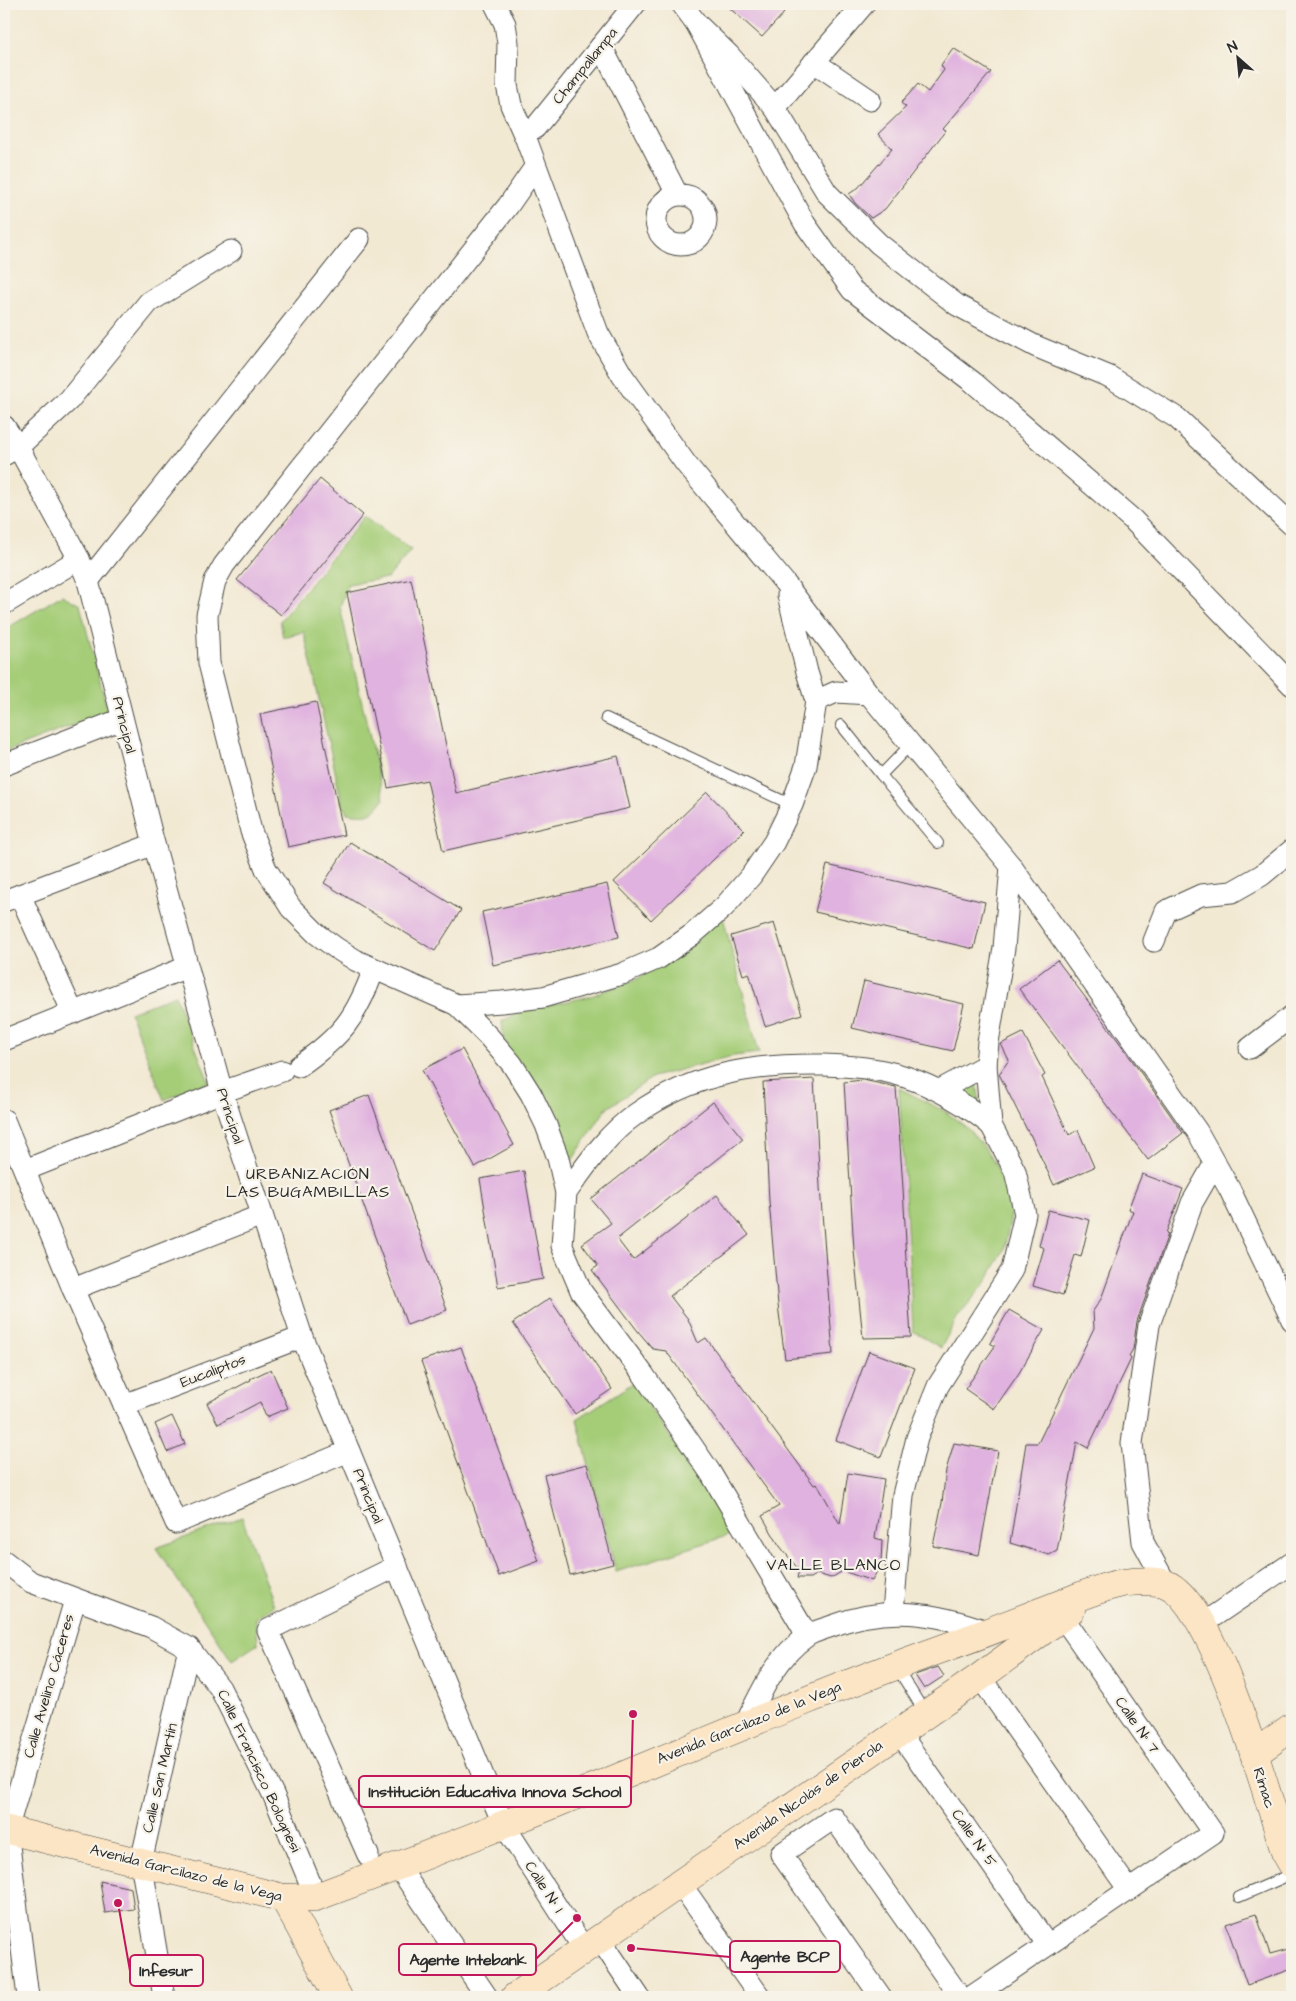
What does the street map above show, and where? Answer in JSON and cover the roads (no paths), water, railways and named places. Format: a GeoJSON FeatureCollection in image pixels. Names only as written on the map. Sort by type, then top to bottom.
{"type":"FeatureCollection","features":[{"type":"Feature","properties":{"kind":"street"},"geometry":{"type":"LineString","coordinates":[[495,4],[506,24],[508,42],[506,85],[511,106],[526,140],[534,167],[598,333],[622,374],[686,464],[784,582],[869,694],[1012,866],[1197,1131],[1215,1162],[1292,1320]]}},
{"type":"Feature","properties":{"kind":"street","name":"Champallampa"},"geometry":{"type":"LineString","coordinates":[[535,128],[635,4]]}},
{"type":"Feature","properties":{"kind":"street"},"geometry":{"type":"LineString","coordinates":[[682,4],[696,24],[805,224],[852,290],[974,383],[1133,520],[1292,685]]}},
{"type":"Feature","properties":{"kind":"street"},"geometry":{"type":"LineString","coordinates":[[775,108],[864,4]]}},
{"type":"Feature","properties":{"kind":"street"},"geometry":{"type":"LineString","coordinates":[[696,24],[729,56],[775,108],[828,193],[879,244],[957,305],[1036,346],[1110,377],[1177,418],[1292,526]]}},
{"type":"Feature","properties":{"kind":"street"},"geometry":{"type":"LineString","coordinates":[[601,46],[677,194]]}},
{"type":"Feature","properties":{"kind":"street"},"geometry":{"type":"LineString","coordinates":[[814,62],[870,100]]}},
{"type":"Feature","properties":{"kind":"street"},"geometry":{"type":"LineString","coordinates":[[534,167],[508,206],[224,565],[216,581],[207,615],[209,663],[251,831],[266,869],[291,908],[317,934],[336,948],[374,969],[457,1005],[489,1037],[512,1064],[538,1109],[558,1158],[566,1193],[562,1246],[581,1291],[643,1374],[710,1472],[807,1635]]}},
{"type":"Feature","properties":{"kind":"street"},"geometry":{"type":"LineString","coordinates":[[508,206],[530,204],[550,207]]}},
{"type":"Feature","properties":{"kind":"street"},"geometry":{"type":"LineString","coordinates":[[88,581],[358,239]]}},
{"type":"Feature","properties":{"kind":"street"},"geometry":{"type":"LineString","coordinates":[[11,451],[69,400],[149,302],[231,251]]}},
{"type":"Feature","properties":{"kind":"street","name":"Principal"},"geometry":{"type":"LineString","coordinates":[[4,426],[11,451],[79,559],[88,581],[154,844],[222,1092],[302,1337],[504,1824]]}},
{"type":"Feature","properties":{"kind":"street"},"geometry":{"type":"LineString","coordinates":[[4,604],[79,559]]}},
{"type":"Feature","properties":{"kind":"street"},"geometry":{"type":"LineString","coordinates":[[457,1005],[543,997],[622,974],[659,958],[693,934],[730,900],[751,876],[774,842],[792,805],[806,766],[816,701],[806,672],[784,582]]}},
{"type":"Feature","properties":{"kind":"street"},"geometry":{"type":"LineString","coordinates":[[816,701],[836,692],[869,694]]}},
{"type":"Feature","properties":{"kind":"street"},"geometry":{"type":"LineString","coordinates":[[4,765],[122,719]]}},
{"type":"Feature","properties":{"kind":"street"},"geometry":{"type":"LineString","coordinates":[[73,1013],[12,898],[154,844]]}},
{"type":"Feature","properties":{"kind":"street"},"geometry":{"type":"LineString","coordinates":[[1154,941],[1166,911],[1201,895],[1232,892],[1262,875],[1292,850]]}},
{"type":"Feature","properties":{"kind":"street"},"geometry":{"type":"LineString","coordinates":[[893,1612],[903,1495],[917,1438],[938,1386],[1012,1270],[1025,1214],[1016,1171],[991,1125],[986,1065],[988,1042],[1004,948],[1012,866]]}},
{"type":"Feature","properties":{"kind":"street"},"geometry":{"type":"LineString","coordinates":[[4,1040],[187,967]]}},
{"type":"Feature","properties":{"kind":"street"},"geometry":{"type":"LineString","coordinates":[[25,1170],[222,1092],[291,1068],[325,1048],[347,1025],[363,998],[374,969]]}},
{"type":"Feature","properties":{"kind":"street"},"geometry":{"type":"LineString","coordinates":[[489,1037],[502,1002]]}},
{"type":"Feature","properties":{"kind":"street"},"geometry":{"type":"LineString","coordinates":[[1250,1048],[1292,1016]]}},
{"type":"Feature","properties":{"kind":"street"},"geometry":{"type":"LineString","coordinates":[[566,1193],[599,1147],[636,1114],[687,1085],[739,1069],[787,1064],[857,1067],[904,1076],[940,1090],[962,1103],[991,1125]]}},
{"type":"Feature","properties":{"kind":"street"},"geometry":{"type":"LineString","coordinates":[[940,1090],[986,1065]]}},
{"type":"Feature","properties":{"kind":"street"},"geometry":{"type":"LineString","coordinates":[[4,1120],[74,1289],[176,1523],[349,1451]]}},
{"type":"Feature","properties":{"kind":"street"},"geometry":{"type":"LineString","coordinates":[[1215,1162],[1192,1203],[1149,1325],[1132,1443],[1143,1542],[1166,1584],[1188,1602],[1202,1624],[1222,1664],[1254,1754]]}},
{"type":"Feature","properties":{"kind":"street"},"geometry":{"type":"LineString","coordinates":[[74,1289],[262,1214]]}},
{"type":"Feature","properties":{"kind":"street","name":"Eucaliptos"},"geometry":{"type":"LineString","coordinates":[[124,1405],[302,1337]]}},
{"type":"Feature","properties":{"kind":"street","name":"Calle Francisco Bolognesi"},"geometry":{"type":"LineString","coordinates":[[4,1561],[31,1582],[151,1628],[189,1648],[220,1688],[273,1794],[316,1897]]}},
{"type":"Feature","properties":{"kind":"street"},"geometry":{"type":"LineString","coordinates":[[1202,1624],[1292,1563]]}},
{"type":"Feature","properties":{"kind":"street"},"geometry":{"type":"LineString","coordinates":[[368,1855],[268,1630],[396,1566]]}},
{"type":"Feature","properties":{"kind":"street","name":"Avenida Garcilazo de la Vega"},"geometry":{"type":"LineString","coordinates":[[6,1830],[284,1898],[316,1897],[504,1824],[746,1723],[1098,1590],[1133,1581],[1166,1584]]}},
{"type":"Feature","properties":{"kind":"street","name":"Avenida Nicolás de Pierola"},"geometry":{"type":"LineString","coordinates":[[515,1997],[980,1677],[1098,1590]]}},
{"type":"Feature","properties":{"kind":"street","name":"Calle Avelino Cáceres"},"geometry":{"type":"LineString","coordinates":[[6,1830],[75,1600]]}},
{"type":"Feature","properties":{"kind":"street"},"geometry":{"type":"LineString","coordinates":[[746,1723],[765,1684],[783,1658],[807,1635],[849,1619],[893,1612],[926,1614],[964,1623],[988,1632]]}},
{"type":"Feature","properties":{"kind":"street","name":"Calle N° 7"},"geometry":{"type":"LineString","coordinates":[[1062,1616],[1213,1833],[1129,1890]]}},
{"type":"Feature","properties":{"kind":"street","name":"Calle San Martín"},"geometry":{"type":"LineString","coordinates":[[164,1997],[140,1862],[189,1648]]}},
{"type":"Feature","properties":{"kind":"street"},"geometry":{"type":"LineString","coordinates":[[971,1997],[1129,1890],[980,1677]]}},
{"type":"Feature","properties":{"kind":"street","name":"Rímac"},"geometry":{"type":"LineString","coordinates":[[1292,1728],[1254,1754],[1285,1852],[1292,1864]]}},
{"type":"Feature","properties":{"kind":"street","name":"Calle N° 5"},"geometry":{"type":"LineString","coordinates":[[899,1732],[1048,1945]]}},
{"type":"Feature","properties":{"kind":"street"},"geometry":{"type":"LineString","coordinates":[[881,1997],[781,1854],[834,1818],[960,1997]]}},
{"type":"Feature","properties":{"kind":"street","name":"Calle N° 1"},"geometry":{"type":"LineString","coordinates":[[504,1824],[592,1944],[639,1997]]}},
{"type":"Feature","properties":{"kind":"street"},"geometry":{"type":"LineString","coordinates":[[6,1830],[28,1997]]}},
{"type":"Feature","properties":{"kind":"street"},"geometry":{"type":"LineString","coordinates":[[398,1866],[486,1997]]}},
{"type":"Feature","properties":{"kind":"street"},"geometry":{"type":"LineString","coordinates":[[680,1883],[760,1997]]}},
{"type":"Feature","properties":{"kind":"street"},"geometry":{"type":"LineString","coordinates":[[284,1898],[338,1997]]}},
{"type":"Feature","properties":{"kind":"lane"},"geometry":{"type":"LineString","coordinates":[[606,718],[792,805]]}},
{"type":"Feature","properties":{"kind":"lane"},"geometry":{"type":"LineString","coordinates":[[841,725],[938,843]]}},
{"type":"Feature","properties":{"kind":"lane"},"geometry":{"type":"LineString","coordinates":[[881,775],[911,744]]}},
{"type":"Feature","properties":{"kind":"lane"},"geometry":{"type":"LineString","coordinates":[[896,1665],[925,1714]]}},
{"type":"Feature","properties":{"kind":"lane"},"geometry":{"type":"LineString","coordinates":[[1239,1897],[1292,1874]]}},
{"type":"Feature","properties":{"kind":"place","name":"Institución Educativa Innova School"},"geometry":{"type":"Point","coordinates":[633,1714]}},
{"type":"Feature","properties":{"kind":"place","name":"Infesur"},"geometry":{"type":"Point","coordinates":[118,1903]}},
{"type":"Feature","properties":{"kind":"place","name":"Agente Intebank"},"geometry":{"type":"Point","coordinates":[577,1918]}},
{"type":"Feature","properties":{"kind":"place","name":"Agente BCP"},"geometry":{"type":"Point","coordinates":[631,1948]}},
{"type":"Feature","properties":{"kind":"district","name":"URBANIZACIÓN LAS BUGAMBILLAS"},"geometry":{"type":"Point","coordinates":[308,1183]}},
{"type":"Feature","properties":{"kind":"district","name":"VALLE BLANCO"},"geometry":{"type":"Point","coordinates":[834,1565]}}]}
